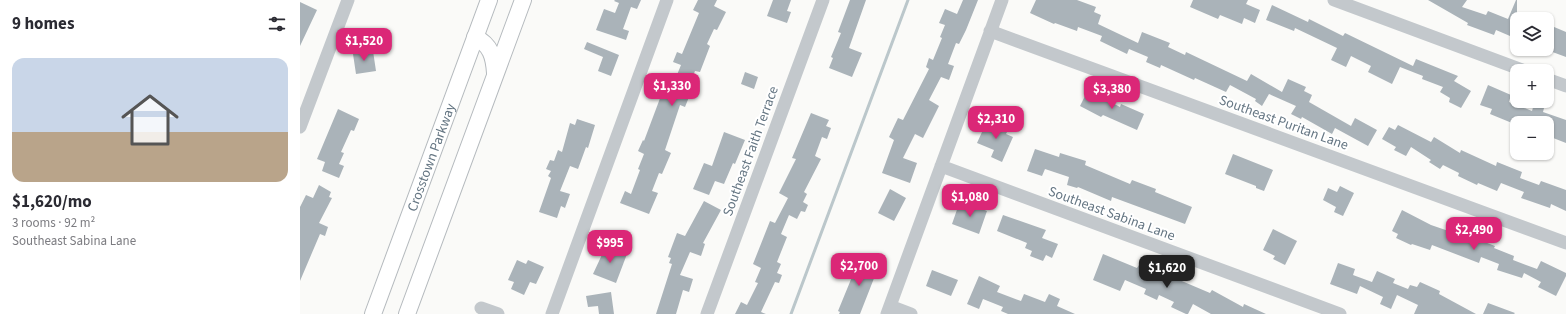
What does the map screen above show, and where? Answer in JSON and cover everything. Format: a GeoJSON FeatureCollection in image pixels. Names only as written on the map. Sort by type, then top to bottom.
{"type":"FeatureCollection","features":[{"type":"Feature","properties":{"kind":"main road","name":"Crosstown Parkway"},"geometry":{"type":"LineString","coordinates":[[373,314],[489,0]]}},
{"type":"Feature","properties":{"kind":"main road"},"geometry":{"type":"LineString","coordinates":[[407,314],[523,0]]}},
{"type":"Feature","properties":{"kind":"main road"},"geometry":{"type":"LineString","coordinates":[[476,37],[483,41],[489,48],[494,59],[495,75]]}},
{"type":"Feature","properties":{"kind":"street"},"geometry":{"type":"LineString","coordinates":[[300,127],[348,0]]}},
{"type":"Feature","properties":{"kind":"street"},"geometry":{"type":"LineString","coordinates":[[552,314],[667,0]]}},
{"type":"Feature","properties":{"kind":"street","name":"Southeast Faith Terrace"},"geometry":{"type":"LineString","coordinates":[[707,314],[823,0]]}},
{"type":"Feature","properties":{"kind":"street"},"geometry":{"type":"LineString","coordinates":[[911,314],[889,310],[1002,0]]}},
{"type":"Feature","properties":{"kind":"street"},"geometry":{"type":"LineString","coordinates":[[1334,0],[1510,65]]}},
{"type":"Feature","properties":{"kind":"street","name":"Southeast Puritan Lane"},"geometry":{"type":"LineString","coordinates":[[990,31],[1566,243]]}},
{"type":"Feature","properties":{"kind":"street"},"geometry":{"type":"LineString","coordinates":[[1554,82],[1566,86]]}},
{"type":"Feature","properties":{"kind":"street","name":"Southeast Sabina Lane"},"geometry":{"type":"LineString","coordinates":[[941,166],[1340,314]]}},
{"type":"Feature","properties":{"kind":"street"},"geometry":{"type":"LineString","coordinates":[[481,308],[498,314]]}},
{"type":"Feature","properties":{"kind":"building"},"geometry":{"type":"Polygon","coordinates":[[[641,0],[637,9],[631,7],[623,29],[629,31],[626,40],[596,30],[604,9],[615,13],[619,3],[614,1],[641,0]]]}},
{"type":"Feature","properties":{"kind":"building"},"geometry":{"type":"Polygon","coordinates":[[[698,0],[717,0],[714,6],[726,12],[717,30],[714,29],[707,44],[710,46],[700,72],[695,71],[689,85],[693,87],[685,107],[680,105],[665,150],[671,153],[662,174],[659,173],[652,191],[658,193],[649,214],[620,203],[625,191],[631,194],[644,154],[638,151],[643,140],[644,141],[665,85],[672,87],[681,65],[673,62],[677,52],[682,54],[699,13],[693,10],[698,0]]]}},
{"type":"Feature","properties":{"kind":"building"},"geometry":{"type":"Polygon","coordinates":[[[773,0],[791,0],[787,11],[791,12],[787,23],[767,16],[773,0]]]}},
{"type":"Feature","properties":{"kind":"building"},"geometry":{"type":"Polygon","coordinates":[[[850,0],[866,0],[849,48],[862,53],[852,77],[829,68],[833,58],[831,57],[841,33],[838,32],[850,0]]]}},
{"type":"Feature","properties":{"kind":"building"},"geometry":{"type":"Polygon","coordinates":[[[963,0],[978,0],[966,30],[959,44],[956,43],[948,64],[954,66],[949,80],[941,77],[929,100],[939,106],[923,138],[915,134],[903,158],[917,163],[910,183],[882,173],[894,140],[889,137],[898,118],[903,120],[929,69],[926,67],[929,58],[933,60],[942,38],[940,37],[945,25],[939,23],[945,9],[957,14],[963,0]]]}},
{"type":"Feature","properties":{"kind":"building"},"geometry":{"type":"Polygon","coordinates":[[[1036,0],[1077,0],[1096,7],[1094,12],[1101,15],[1098,24],[1138,43],[1142,32],[1170,43],[1168,47],[1185,55],[1186,52],[1247,81],[1251,74],[1282,92],[1288,79],[1306,87],[1304,91],[1312,95],[1309,102],[1351,126],[1355,118],[1377,130],[1368,146],[1335,128],[1332,134],[1302,117],[1301,119],[1291,114],[1296,106],[1269,94],[1262,106],[1255,101],[1256,99],[1230,85],[1226,92],[1161,65],[1160,68],[1146,62],[1148,57],[1129,49],[1127,54],[1100,41],[1102,36],[1078,27],[1077,31],[1055,23],[1054,24],[1030,13],[1036,0]]]}},
{"type":"Feature","properties":{"kind":"building"},"geometry":{"type":"Polygon","coordinates":[[[1193,0],[1248,0],[1246,4],[1260,10],[1255,23],[1244,18],[1242,24],[1220,15],[1218,19],[1190,7],[1193,0]]]}},
{"type":"Feature","properties":{"kind":"building"},"geometry":{"type":"Polygon","coordinates":[[[1428,0],[1467,0],[1462,7],[1486,15],[1488,11],[1508,19],[1510,14],[1510,36],[1496,30],[1494,35],[1467,25],[1468,23],[1428,0]]]}},
{"type":"Feature","properties":{"kind":"building"},"geometry":{"type":"Polygon","coordinates":[[[1516,0],[1517,12],[1511,12],[1516,0]]]}},
{"type":"Feature","properties":{"kind":"building"},"geometry":{"type":"Polygon","coordinates":[[[300,2],[317,10],[300,46],[300,2]]]}},
{"type":"Feature","properties":{"kind":"building"},"geometry":{"type":"Polygon","coordinates":[[[1272,5],[1308,22],[1309,19],[1343,36],[1345,33],[1413,66],[1416,59],[1458,76],[1454,81],[1471,91],[1461,108],[1449,102],[1450,98],[1440,92],[1443,87],[1422,79],[1423,76],[1400,67],[1392,84],[1368,72],[1371,66],[1351,56],[1346,67],[1331,60],[1337,48],[1295,28],[1294,31],[1266,20],[1272,5]]]}},
{"type":"Feature","properties":{"kind":"building"},"geometry":{"type":"Polygon","coordinates":[[[1554,27],[1566,32],[1566,57],[1554,53],[1554,27]]]}},
{"type":"Feature","properties":{"kind":"building"},"geometry":{"type":"Polygon","coordinates":[[[587,42],[619,55],[611,76],[598,71],[603,57],[584,49],[587,42]]]}},
{"type":"Feature","properties":{"kind":"building"},"geometry":{"type":"Polygon","coordinates":[[[373,51],[376,71],[356,74],[353,54],[373,51]]]}},
{"type":"Feature","properties":{"kind":"building"},"geometry":{"type":"Polygon","coordinates":[[[745,72],[758,77],[754,89],[741,84],[745,72]]]}},
{"type":"Feature","properties":{"kind":"building"},"geometry":{"type":"Polygon","coordinates":[[[1488,85],[1510,95],[1510,108],[1524,108],[1532,111],[1533,108],[1544,108],[1543,112],[1566,120],[1566,143],[1554,138],[1554,116],[1510,116],[1510,122],[1490,114],[1492,109],[1480,105],[1488,85]]]}},
{"type":"Feature","properties":{"kind":"building"},"geometry":{"type":"Polygon","coordinates":[[[1088,90],[1120,107],[1121,104],[1144,114],[1137,130],[1103,115],[1101,117],[1080,106],[1088,90]]]}},
{"type":"Feature","properties":{"kind":"building"},"geometry":{"type":"Polygon","coordinates":[[[338,109],[359,119],[354,131],[351,130],[341,152],[344,153],[339,164],[344,166],[339,178],[322,171],[325,162],[317,159],[338,109]]]}},
{"type":"Feature","properties":{"kind":"building"},"geometry":{"type":"Polygon","coordinates":[[[811,113],[829,120],[826,126],[831,128],[827,139],[822,137],[815,156],[821,159],[804,192],[807,194],[803,202],[808,205],[805,212],[801,211],[797,219],[789,215],[781,234],[787,237],[777,262],[781,264],[777,273],[782,275],[779,283],[775,282],[761,312],[766,314],[735,314],[741,302],[747,305],[758,283],[755,282],[761,268],[753,264],[770,221],[775,223],[788,198],[779,193],[796,159],[792,158],[811,113]]]}},
{"type":"Feature","properties":{"kind":"building"},"geometry":{"type":"Polygon","coordinates":[[[577,119],[595,125],[588,148],[586,147],[578,169],[570,166],[560,191],[570,194],[565,208],[561,206],[557,218],[539,212],[551,178],[548,176],[551,171],[546,169],[550,160],[554,161],[558,150],[562,152],[570,123],[575,125],[577,119]]]}},
{"type":"Feature","properties":{"kind":"building"},"geometry":{"type":"Polygon","coordinates":[[[987,121],[1008,130],[1006,134],[1013,137],[1002,162],[991,157],[994,150],[977,143],[987,121]]]}},
{"type":"Feature","properties":{"kind":"building"},"geometry":{"type":"Polygon","coordinates":[[[1398,125],[1431,142],[1434,137],[1460,153],[1461,150],[1496,166],[1497,162],[1522,172],[1520,178],[1539,185],[1541,181],[1566,190],[1566,211],[1551,204],[1550,208],[1521,198],[1524,192],[1501,183],[1497,191],[1478,183],[1477,185],[1458,176],[1459,173],[1443,165],[1440,169],[1429,162],[1431,160],[1411,147],[1406,156],[1394,150],[1396,147],[1382,139],[1389,127],[1395,130],[1398,125]]]}},
{"type":"Feature","properties":{"kind":"building"},"geometry":{"type":"Polygon","coordinates":[[[724,132],[745,140],[735,164],[733,163],[724,184],[715,181],[709,195],[693,189],[704,163],[712,166],[724,132]]]}},
{"type":"Feature","properties":{"kind":"building"},"geometry":{"type":"Polygon","coordinates":[[[1035,149],[1059,157],[1060,153],[1086,161],[1085,165],[1130,184],[1132,180],[1156,189],[1155,192],[1192,207],[1185,224],[1112,197],[1111,201],[1078,187],[1067,185],[1069,177],[1045,169],[1042,176],[1027,171],[1035,149]]]}},
{"type":"Feature","properties":{"kind":"building"},"geometry":{"type":"Polygon","coordinates":[[[1233,154],[1273,170],[1264,191],[1256,188],[1256,186],[1225,174],[1233,154]]]}},
{"type":"Feature","properties":{"kind":"building"},"geometry":{"type":"Polygon","coordinates":[[[319,185],[331,192],[329,197],[332,198],[319,223],[328,227],[325,236],[320,234],[300,281],[300,207],[306,195],[313,198],[319,185]]]}},
{"type":"Feature","properties":{"kind":"building"},"geometry":{"type":"Polygon","coordinates":[[[1340,186],[1354,193],[1343,216],[1334,212],[1336,207],[1323,200],[1328,188],[1337,192],[1340,186]]]}},
{"type":"Feature","properties":{"kind":"building"},"geometry":{"type":"Polygon","coordinates":[[[890,189],[906,198],[894,221],[878,213],[890,189]]]}},
{"type":"Feature","properties":{"kind":"building"},"geometry":{"type":"Polygon","coordinates":[[[704,201],[721,210],[703,243],[705,244],[701,256],[690,252],[680,275],[693,279],[689,292],[683,290],[676,314],[656,314],[672,264],[669,263],[671,258],[668,257],[677,233],[685,236],[704,201]]]}},
{"type":"Feature","properties":{"kind":"building"},"geometry":{"type":"Polygon","coordinates":[[[960,201],[987,211],[979,234],[952,224],[960,201]]]}},
{"type":"Feature","properties":{"kind":"building"},"geometry":{"type":"Polygon","coordinates":[[[1402,210],[1431,225],[1469,238],[1469,236],[1495,246],[1494,248],[1514,256],[1513,260],[1537,269],[1541,261],[1566,273],[1566,276],[1556,296],[1538,287],[1541,282],[1524,273],[1522,278],[1497,270],[1499,264],[1481,257],[1479,263],[1432,245],[1430,250],[1412,244],[1411,245],[1396,238],[1398,234],[1392,231],[1402,210]]]}},
{"type":"Feature","properties":{"kind":"building"},"geometry":{"type":"Polygon","coordinates":[[[1003,215],[1046,230],[1042,238],[1058,244],[1052,258],[1046,255],[1043,261],[1030,256],[1032,251],[1025,248],[1027,243],[997,231],[1003,215]]]}},
{"type":"Feature","properties":{"kind":"building"},"geometry":{"type":"Polygon","coordinates":[[[1273,229],[1297,241],[1285,265],[1273,259],[1275,256],[1263,250],[1273,229]]]}},
{"type":"Feature","properties":{"kind":"building"},"geometry":{"type":"Polygon","coordinates":[[[606,246],[627,254],[616,283],[593,274],[606,246]]]}},
{"type":"Feature","properties":{"kind":"building"},"geometry":{"type":"Polygon","coordinates":[[[1103,254],[1137,268],[1139,265],[1176,281],[1177,279],[1210,293],[1212,290],[1243,307],[1244,304],[1266,314],[1211,314],[1193,304],[1188,314],[1186,314],[1171,307],[1174,302],[1159,295],[1157,300],[1144,294],[1146,289],[1125,280],[1120,291],[1093,280],[1103,254]]]}},
{"type":"Feature","properties":{"kind":"building"},"geometry":{"type":"Polygon","coordinates":[[[861,255],[880,263],[860,314],[839,314],[840,312],[838,311],[861,255]]]}},
{"type":"Feature","properties":{"kind":"building"},"geometry":{"type":"Polygon","coordinates":[[[517,260],[526,264],[528,260],[544,267],[536,284],[530,282],[524,295],[511,289],[514,282],[508,280],[517,260]]]}},
{"type":"Feature","properties":{"kind":"building"},"geometry":{"type":"Polygon","coordinates":[[[1338,263],[1355,269],[1353,275],[1372,282],[1377,271],[1395,279],[1393,283],[1408,289],[1410,285],[1417,287],[1420,282],[1440,291],[1439,294],[1476,314],[1414,314],[1418,305],[1397,295],[1391,309],[1380,304],[1383,297],[1360,286],[1357,294],[1330,284],[1338,263]]]}},
{"type":"Feature","properties":{"kind":"building"},"geometry":{"type":"Polygon","coordinates":[[[932,270],[958,280],[951,296],[926,286],[932,270]]]}},
{"type":"Feature","properties":{"kind":"building"},"geometry":{"type":"Polygon","coordinates":[[[979,276],[1000,286],[997,292],[1021,301],[1024,294],[1045,302],[1049,294],[1060,299],[1057,306],[1075,314],[1008,314],[1001,311],[1003,307],[983,299],[979,309],[967,304],[979,276]]]}},
{"type":"Feature","properties":{"kind":"building"},"geometry":{"type":"Polygon","coordinates":[[[611,292],[614,314],[599,314],[598,306],[588,307],[586,296],[611,292]]]}},
{"type":"Feature","properties":{"kind":"building"},"geometry":{"type":"Polygon","coordinates":[[[1488,303],[1515,313],[1483,314],[1488,303]]]}},
{"type":"Feature","properties":{"kind":"waterway"},"geometry":{"type":"LineString","coordinates":[[791,314],[908,0]]}}]}
